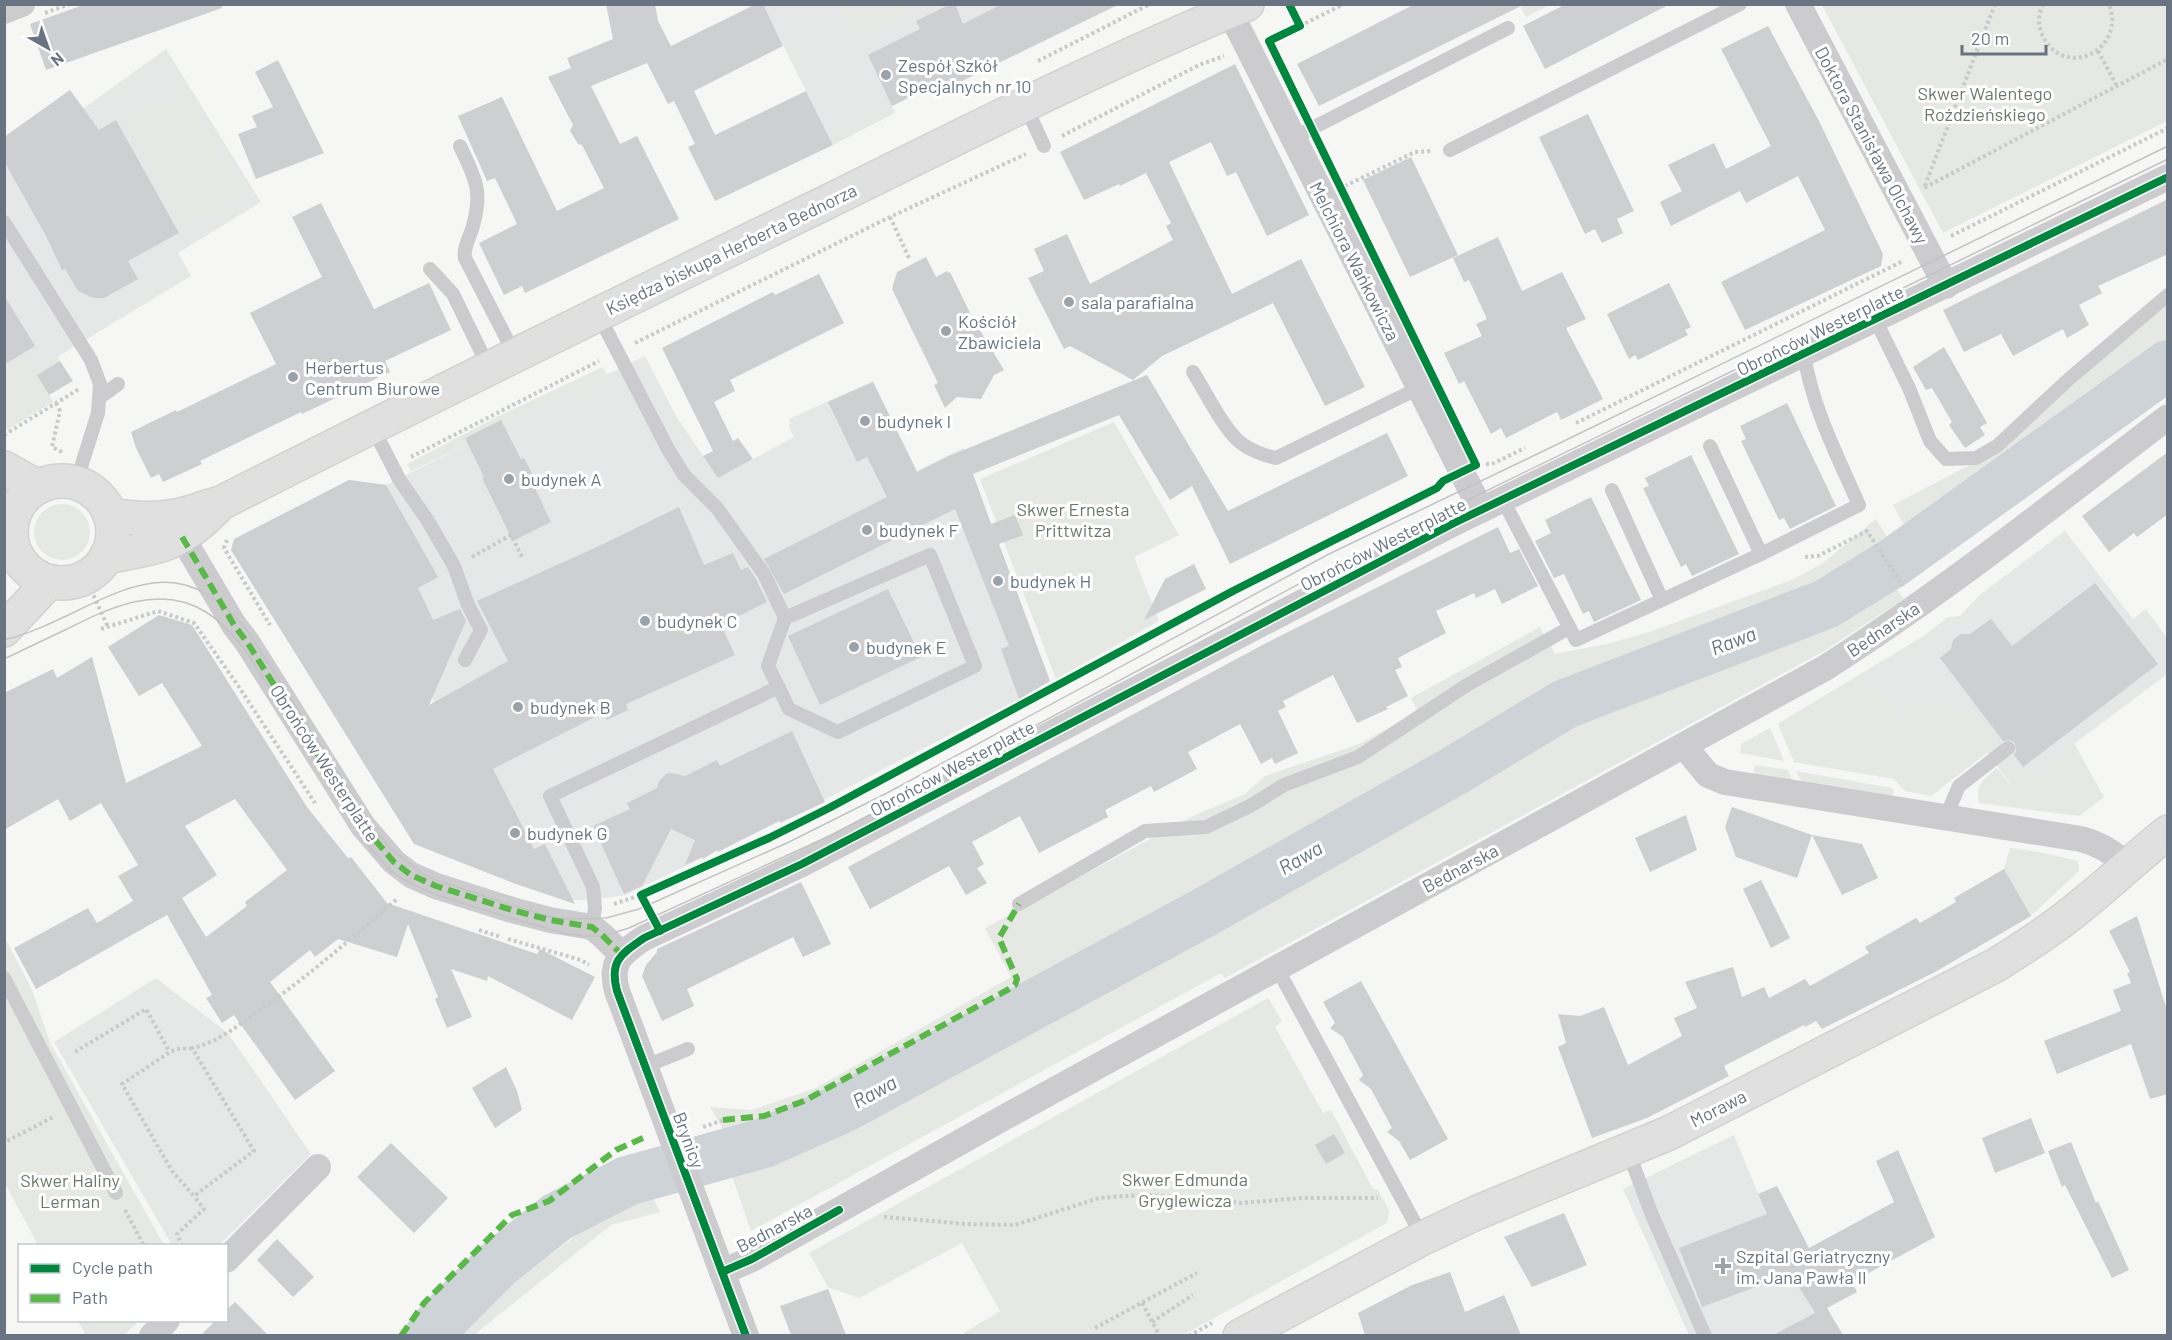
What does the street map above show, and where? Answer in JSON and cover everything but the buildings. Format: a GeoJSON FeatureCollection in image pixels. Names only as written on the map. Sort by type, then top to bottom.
{"type":"FeatureCollection","features":[{"type":"Feature","properties":{"kind":"street"},"geometry":{"type":"LineString","coordinates":[[4,11],[22,4]]}},
{"type":"Feature","properties":{"kind":"street","name":"Doktora Stanisława Olchawy"},"geometry":{"type":"LineString","coordinates":[[1798,4],[1915,255],[1946,286]]}},
{"type":"Feature","properties":{"kind":"street","name":"Melchiora Wańkowicza"},"geometry":{"type":"LineString","coordinates":[[1234,7],[1246,45],[1461,472],[1492,505]]}},
{"type":"Feature","properties":{"kind":"street","name":"Księdza biskupa Herberta Bednorza"},"geometry":{"type":"LineString","coordinates":[[106,557],[164,545],[200,525],[225,519],[372,426],[1025,105],[1234,7]]}},
{"type":"Feature","properties":{"kind":"street","name":"Obrońców Westerplatte"},"geometry":{"type":"LineString","coordinates":[[622,955],[644,938],[802,864],[1492,505],[2168,177]]}},
{"type":"Feature","properties":{"kind":"street","name":"Bednarska"},"geometry":{"type":"LineString","coordinates":[[722,1272],[752,1259],[1825,668],[1881,632],[1969,568],[2168,417]]}},
{"type":"Feature","properties":{"kind":"street"},"geometry":{"type":"LineString","coordinates":[[4,468],[38,487]]}},
{"type":"Feature","properties":{"kind":"street"},"geometry":{"type":"LineString","coordinates":[[63,481],[76,483],[85,486],[101,498],[110,515],[113,537],[106,557],[98,568],[75,581],[50,582],[30,571],[10,566],[12,543],[8,516],[26,495],[38,487],[63,481]]}},
{"type":"Feature","properties":{"kind":"street","name":"Księdza biskupa Herberta Bednorza"},"geometry":{"type":"LineString","coordinates":[[110,515],[134,519],[181,515],[202,507],[225,519]]}},
{"type":"Feature","properties":{"kind":"street","name":"Obrońców Westerplatte"},"geometry":{"type":"LineString","coordinates":[[182,537],[234,625],[363,826],[394,862],[411,875],[436,886],[550,920],[592,927]]}},
{"type":"Feature","properties":{"kind":"street"},"geometry":{"type":"LineString","coordinates":[[4,630],[50,582]]}},
{"type":"Feature","properties":{"kind":"street"},"geometry":{"type":"LineString","coordinates":[[1684,746],[1708,775],[1725,782],[2081,839],[2099,844],[2114,852],[2127,865]]}},
{"type":"Feature","properties":{"kind":"street","name":"Morawa"},"geometry":{"type":"LineString","coordinates":[[1240,1335],[1423,1238],[1476,1213],[1628,1151],[1758,1089],[1996,965],[2047,932],[2084,904],[2168,832]]}},
{"type":"Feature","properties":{"kind":"street"},"geometry":{"type":"LineString","coordinates":[[592,927],[622,955]]}},
{"type":"Feature","properties":{"kind":"street","name":"Brynicy"},"geometry":{"type":"LineString","coordinates":[[622,955],[613,976],[746,1335]]}},
{"type":"Feature","properties":{"kind":"street"},"geometry":{"type":"LineString","coordinates":[[228,1258],[318,1167]]}},
{"type":"Feature","properties":{"kind":"street"},"geometry":{"type":"LineString","coordinates":[[152,1335],[164,1322]]}},
{"type":"Feature","properties":{"kind":"lane"},"geometry":{"type":"LineString","coordinates":[[1450,150],[1740,4]]}},
{"type":"Feature","properties":{"kind":"lane"},"geometry":{"type":"LineString","coordinates":[[1293,138],[1508,28]]}},
{"type":"Feature","properties":{"kind":"lane"},"geometry":{"type":"LineString","coordinates":[[1025,105],[1044,146]]}},
{"type":"Feature","properties":{"kind":"lane"},"geometry":{"type":"LineString","coordinates":[[460,146],[477,182],[478,202],[464,251],[465,258],[502,361]]}},
{"type":"Feature","properties":{"kind":"lane"},"geometry":{"type":"LineString","coordinates":[[4,222],[91,360],[100,384],[98,413],[76,483]]}},
{"type":"Feature","properties":{"kind":"lane"},"geometry":{"type":"LineString","coordinates":[[430,269],[453,294],[502,361]]}},
{"type":"Feature","properties":{"kind":"lane"},"geometry":{"type":"LineString","coordinates":[[1875,319],[1909,388],[1930,441],[1946,459],[1976,458],[1997,446],[2095,356],[2168,295]]}},
{"type":"Feature","properties":{"kind":"lane"},"geometry":{"type":"LineString","coordinates":[[598,314],[668,449],[684,475],[717,508],[764,574],[785,618],[768,666],[789,709],[838,732],[975,666],[930,555],[785,618]]}},
{"type":"Feature","properties":{"kind":"lane"},"geometry":{"type":"LineString","coordinates":[[1492,505],[1576,640],[1761,554],[1859,505],[1821,418],[1808,380],[1804,354]]}},
{"type":"Feature","properties":{"kind":"lane"},"geometry":{"type":"LineString","coordinates":[[1193,372],[1231,432],[1242,443],[1276,458],[1419,388]]}},
{"type":"Feature","properties":{"kind":"lane"},"geometry":{"type":"LineString","coordinates":[[99,398],[118,384]]}},
{"type":"Feature","properties":{"kind":"lane"},"geometry":{"type":"LineString","coordinates":[[372,426],[389,461],[454,566],[468,605],[481,630],[465,660]]}},
{"type":"Feature","properties":{"kind":"lane"},"geometry":{"type":"LineString","coordinates":[[1710,446],[1761,554]]}},
{"type":"Feature","properties":{"kind":"lane"},"geometry":{"type":"LineString","coordinates":[[1612,490],[1662,600]]}},
{"type":"Feature","properties":{"kind":"lane"},"geometry":{"type":"LineString","coordinates":[[1018,904],[1145,831],[1206,827],[1250,806],[1284,785],[1358,757],[1467,685],[1569,628]]}},
{"type":"Feature","properties":{"kind":"lane"},"geometry":{"type":"LineString","coordinates":[[592,927],[595,908],[593,887],[550,796],[779,687]]}},
{"type":"Feature","properties":{"kind":"lane"},"geometry":{"type":"LineString","coordinates":[[1946,819],[1959,786],[2008,748]]}},
{"type":"Feature","properties":{"kind":"lane"},"geometry":{"type":"LineString","coordinates":[[1277,968],[1423,1238]]}},
{"type":"Feature","properties":{"kind":"lane"},"geometry":{"type":"LineString","coordinates":[[4,978],[116,1193]]}},
{"type":"Feature","properties":{"kind":"lane"},"geometry":{"type":"LineString","coordinates":[[646,1066],[688,1049]]}},
{"type":"Feature","properties":{"kind":"lane"},"geometry":{"type":"LineString","coordinates":[[1628,1151],[1652,1215],[1705,1335]]}},
{"type":"Feature","properties":{"kind":"path"},"geometry":{"type":"LineString","coordinates":[[1300,26],[1344,4]]}},
{"type":"Feature","properties":{"kind":"path"},"geometry":{"type":"LineString","coordinates":[[1995,4],[1924,188],[2168,59]]}},
{"type":"Feature","properties":{"kind":"path"},"geometry":{"type":"LineString","coordinates":[[2043,4],[2039,21],[2041,34],[2048,45],[2059,54],[2072,58],[2098,51],[2108,40],[2112,28],[2109,4]]}},
{"type":"Feature","properties":{"kind":"path"},"geometry":{"type":"LineString","coordinates":[[389,461],[411,457],[618,351],[890,217],[1044,146],[1199,65],[1246,45]]}},
{"type":"Feature","properties":{"kind":"path"},"geometry":{"type":"LineString","coordinates":[[2098,51],[2117,86]]}},
{"type":"Feature","properties":{"kind":"path"},"geometry":{"type":"LineString","coordinates":[[1576,423],[2168,128]]}},
{"type":"Feature","properties":{"kind":"path"},"geometry":{"type":"LineString","coordinates":[[1341,188],[1414,152],[1450,150]]}},
{"type":"Feature","properties":{"kind":"path"},"geometry":{"type":"LineString","coordinates":[[890,217],[910,260]]}},
{"type":"Feature","properties":{"kind":"path"},"geometry":{"type":"LineString","coordinates":[[1898,250],[1915,255]]}},
{"type":"Feature","properties":{"kind":"path"},"geometry":{"type":"LineString","coordinates":[[1915,255],[1921,297]]}},
{"type":"Feature","properties":{"kind":"path"},"geometry":{"type":"LineString","coordinates":[[4,435],[98,378]]}},
{"type":"Feature","properties":{"kind":"path"},"geometry":{"type":"LineString","coordinates":[[56,403],[60,411],[52,447],[65,453]]}},
{"type":"Feature","properties":{"kind":"path"},"geometry":{"type":"LineString","coordinates":[[1492,464],[1525,448]]}},
{"type":"Feature","properties":{"kind":"path"},"geometry":{"type":"LineString","coordinates":[[225,519],[224,548],[277,634]]}},
{"type":"Feature","properties":{"kind":"path"},"geometry":{"type":"LineString","coordinates":[[454,566],[511,536],[524,559]]}},
{"type":"Feature","properties":{"kind":"path"},"geometry":{"type":"LineString","coordinates":[[1876,545],[1904,587]]}},
{"type":"Feature","properties":{"kind":"path"},"geometry":{"type":"LineString","coordinates":[[91,590],[108,627]]}},
{"type":"Feature","properties":{"kind":"path"},"geometry":{"type":"LineString","coordinates":[[182,1244],[177,1234],[204,1209],[172,1171],[122,1084],[170,1052],[204,1045],[228,1033],[301,982],[397,899]]}},
{"type":"Feature","properties":{"kind":"path"},"geometry":{"type":"LineString","coordinates":[[75,1052],[146,1009],[170,1052]]}},
{"type":"Feature","properties":{"kind":"path"},"geometry":{"type":"LineString","coordinates":[[192,1048],[254,1151],[194,1196]]}},
{"type":"Feature","properties":{"kind":"path"},"geometry":{"type":"LineString","coordinates":[[4,1136],[7,1141],[72,1108]]}},
{"type":"Feature","properties":{"kind":"path"},"geometry":{"type":"LineString","coordinates":[[703,1127],[723,1120]]}},
{"type":"Feature","properties":{"kind":"path"},"geometry":{"type":"LineString","coordinates":[[875,1217],[1015,1225],[1085,1201],[1120,1196],[1182,1197],[1241,1203],[1302,1198],[1387,1198]]}},
{"type":"Feature","properties":{"kind":"path"},"geometry":{"type":"LineString","coordinates":[[1095,1328],[1197,1273]]}},
{"type":"Feature","properties":{"kind":"path"},"geometry":{"type":"LineString","coordinates":[[1152,1322],[1193,1295]]}},
{"type":"Feature","properties":{"kind":"path"},"geometry":{"type":"LineString","coordinates":[[1142,1303],[1160,1335]]}},
{"type":"Feature","properties":{"kind":"shaded area","name":"Zespół Szkół Specjalnych nr 10"},"geometry":{"type":"Polygon","coordinates":[[[763,5],[1119,5],[990,67],[944,80],[892,106],[895,113],[833,145],[763,5]]]}},
{"type":"Feature","properties":{"kind":"shaded area"},"geometry":{"type":"Polygon","coordinates":[[[166,49],[261,202],[178,253],[191,276],[34,371],[5,364],[5,165],[166,49]]]}},
{"type":"Feature","properties":{"kind":"shaded area"},"geometry":{"type":"Polygon","coordinates":[[[645,356],[676,416],[718,478],[794,437],[788,425],[791,424],[789,419],[873,381],[917,471],[963,448],[1050,681],[824,800],[625,895],[592,900],[565,900],[442,717],[316,498],[349,480],[386,485],[468,444],[501,420],[504,425],[645,356]]]}},
{"type":"Feature","properties":{"kind":"shaded area"},"geometry":{"type":"Polygon","coordinates":[[[2065,531],[2133,619],[2146,609],[2167,638],[2167,674],[2014,789],[1987,752],[1784,720],[1925,635],[1948,617],[1960,616],[1981,594],[2065,531]]]}},
{"type":"Feature","properties":{"kind":"shaded area"},"geometry":{"type":"Polygon","coordinates":[[[156,978],[228,1033],[311,1154],[220,1244],[171,1244],[54,1042],[156,978]]]}},
{"type":"Feature","properties":{"kind":"shaded area","name":"Szpital Geriatryczny im. Jana Pawła II"},"geometry":{"type":"Polygon","coordinates":[[[1734,1135],[1769,1220],[1763,1223],[1827,1335],[1689,1335],[1623,1189],[1734,1135]]]}},
{"type":"Feature","properties":{"kind":"green space"},"geometry":{"type":"Polygon","coordinates":[[[841,5],[920,5],[857,36],[841,5]]]}},
{"type":"Feature","properties":{"kind":"green space"},"geometry":{"type":"Polygon","coordinates":[[[1520,5],[1550,5],[1526,17],[1520,5]]]}},
{"type":"Feature","properties":{"kind":"green space","name":"Skwer Walentego Roździeńskiego"},"geometry":{"type":"Polygon","coordinates":[[[1822,5],[2167,5],[2167,121],[1943,233],[1822,5]]]}},
{"type":"Feature","properties":{"kind":"green space"},"geometry":{"type":"Polygon","coordinates":[[[186,87],[246,196],[184,231],[124,122],[186,87]]]}},
{"type":"Feature","properties":{"kind":"green space"},"geometry":{"type":"Polygon","coordinates":[[[2167,300],[2167,347],[1909,534],[1893,505],[1989,455],[2167,300]]]}},
{"type":"Feature","properties":{"kind":"green space"},"geometry":{"type":"Polygon","coordinates":[[[23,353],[34,370],[57,356],[60,361],[37,375],[53,402],[5,431],[5,364],[23,353]]]}},
{"type":"Feature","properties":{"kind":"green space"},"geometry":{"type":"Polygon","coordinates":[[[603,367],[607,376],[504,426],[501,421],[468,444],[411,471],[407,464],[495,418],[603,367]]]}},
{"type":"Feature","properties":{"kind":"green space","name":"Skwer Ernesta Prittwitza"},"geometry":{"type":"Polygon","coordinates":[[[1114,422],[1179,535],[1134,557],[1159,621],[1056,679],[980,479],[1114,422]]]}},
{"type":"Feature","properties":{"kind":"green space"},"geometry":{"type":"Polygon","coordinates":[[[56,504],[68,504],[78,508],[86,516],[90,532],[86,548],[78,556],[68,560],[56,560],[46,556],[38,548],[34,538],[34,526],[38,516],[46,508],[56,504]]]}},
{"type":"Feature","properties":{"kind":"green space"},"geometry":{"type":"Polygon","coordinates":[[[1876,519],[1893,547],[1830,589],[1581,680],[1228,882],[828,1098],[781,1119],[724,1131],[710,1107],[752,1110],[816,1088],[1011,977],[985,928],[1195,815],[1245,794],[1265,776],[1359,744],[1418,712],[1411,698],[1540,627],[1555,654],[1611,643],[1652,631],[1794,579],[1823,563],[1876,519]]]}},
{"type":"Feature","properties":{"kind":"green space"},"geometry":{"type":"Polygon","coordinates":[[[1895,586],[1904,599],[1824,651],[1225,978],[1221,973],[751,1231],[731,1173],[791,1156],[912,1093],[1409,820],[1577,718],[1824,625],[1895,586]]]}},
{"type":"Feature","properties":{"kind":"green space"},"geometry":{"type":"Polygon","coordinates":[[[1864,672],[1905,726],[1922,708],[1934,705],[1948,706],[1975,711],[2001,742],[1931,796],[1905,791],[1894,779],[1794,762],[1778,724],[1864,672]]]}},
{"type":"Feature","properties":{"kind":"green space"},"geometry":{"type":"Polygon","coordinates":[[[1770,728],[1784,761],[1740,753],[1741,744],[1770,728]]]}},
{"type":"Feature","properties":{"kind":"green space"},"geometry":{"type":"Polygon","coordinates":[[[2074,743],[2104,797],[2079,816],[1979,803],[1980,786],[1997,768],[2014,789],[2074,743]]]}},
{"type":"Feature","properties":{"kind":"green space"},"geometry":{"type":"Polygon","coordinates":[[[1755,765],[1788,770],[1793,782],[1753,775],[1755,765]]]}},
{"type":"Feature","properties":{"kind":"green space"},"geometry":{"type":"Polygon","coordinates":[[[1796,771],[1894,790],[1892,798],[1802,783],[1796,771]]]}},
{"type":"Feature","properties":{"kind":"green space"},"geometry":{"type":"Polygon","coordinates":[[[2010,848],[2078,861],[2079,871],[2031,916],[2004,869],[2010,848]]]}},
{"type":"Feature","properties":{"kind":"green space","name":"Skwer Haliny Lerman"},"geometry":{"type":"Polygon","coordinates":[[[4,936],[32,990],[50,1043],[163,1244],[37,1244],[5,1183],[4,936]]]}},
{"type":"Feature","properties":{"kind":"green space","name":"Skwer Edmunda Gryglewicza"},"geometry":{"type":"Polygon","coordinates":[[[1268,998],[1282,1021],[1275,1027],[1323,1113],[1331,1110],[1373,1189],[1378,1190],[1389,1210],[1387,1223],[1183,1335],[965,1335],[964,1333],[1000,1311],[962,1243],[859,1298],[828,1287],[809,1253],[1268,998]]]}},
{"type":"Feature","properties":{"kind":"green space"},"geometry":{"type":"Polygon","coordinates":[[[652,1195],[660,1212],[611,1225],[474,1335],[459,1335],[506,1290],[598,1218],[652,1195]]]}},
{"type":"Feature","properties":{"kind":"green space"},"geometry":{"type":"Polygon","coordinates":[[[79,1322],[138,1322],[123,1336],[86,1335],[79,1322]]]}},
{"type":"Feature","properties":{"kind":"waterway","name":"Rawa"},"geometry":{"type":"LineString","coordinates":[[429,1336],[496,1266],[557,1217],[627,1181],[764,1143],[841,1109],[1205,912],[1454,771],[1565,704],[1826,604],[1894,562],[2168,365]]}},
{"type":"Feature","properties":{"kind":"tram line"},"geometry":{"type":"LineString","coordinates":[[4,640],[37,629],[130,588],[159,582],[189,586],[219,602],[249,633],[373,828],[391,849],[423,874],[496,900],[551,917],[606,918],[639,909],[787,843],[887,793],[1329,554],[2168,146]]}},
{"type":"Feature","properties":{"kind":"tram line"},"geometry":{"type":"LineString","coordinates":[[4,659],[117,607],[153,599],[171,599],[189,604],[218,621],[248,654],[370,848],[391,871],[404,880],[434,894],[491,912],[563,933],[603,936],[629,928],[838,832],[1336,564],[2168,159]]}},
{"type":"Feature","properties":{"kind":"marked path"},"geometry":{"type":"LineString","coordinates":[[182,537],[234,625],[363,826],[394,862],[411,875],[436,886],[550,920],[592,927],[622,955]]}},
{"type":"Feature","properties":{"kind":"marked path"},"geometry":{"type":"LineString","coordinates":[[723,1120],[764,1116],[804,1101],[1015,985],[1017,979],[999,938],[1019,904]]}},
{"type":"Feature","properties":{"kind":"marked path"},"geometry":{"type":"LineString","coordinates":[[401,1336],[424,1303],[512,1215],[549,1201],[616,1150],[643,1138]]}},
{"type":"Feature","properties":{"kind":"cycle path"},"geometry":{"type":"LineString","coordinates":[[660,931],[641,895],[769,838],[829,808],[1233,591],[1437,488],[1443,481],[1476,465],[1269,41],[1300,26],[1289,4]]}},
{"type":"Feature","properties":{"kind":"cycle path"},"geometry":{"type":"LineString","coordinates":[[746,1336],[617,991],[616,965],[629,949],[644,938],[802,864],[1454,523],[2168,177]]}},
{"type":"Feature","properties":{"kind":"cycle path"},"geometry":{"type":"LineString","coordinates":[[722,1272],[752,1259],[839,1210]]}},
{"type":"Feature","properties":{"kind":"place","name":"Zespół Szkół Specjalnych nr 10"},"geometry":{"type":"Point","coordinates":[886,75]}},
{"type":"Feature","properties":{"kind":"place","name":"sala parafialna"},"geometry":{"type":"Point","coordinates":[1069,302]}},
{"type":"Feature","properties":{"kind":"place","name":"Kościół Zbawiciela"},"geometry":{"type":"Point","coordinates":[946,331]}},
{"type":"Feature","properties":{"kind":"place","name":"Herbertus Centrum Biurowe"},"geometry":{"type":"Point","coordinates":[293,377]}},
{"type":"Feature","properties":{"kind":"place","name":"budynek I"},"geometry":{"type":"Point","coordinates":[865,421]}},
{"type":"Feature","properties":{"kind":"place","name":"budynek A"},"geometry":{"type":"Point","coordinates":[509,479]}},
{"type":"Feature","properties":{"kind":"place","name":"budynek F"},"geometry":{"type":"Point","coordinates":[867,530]}},
{"type":"Feature","properties":{"kind":"place","name":"budynek H"},"geometry":{"type":"Point","coordinates":[998,581]}},
{"type":"Feature","properties":{"kind":"place","name":"budynek C"},"geometry":{"type":"Point","coordinates":[645,621]}},
{"type":"Feature","properties":{"kind":"place","name":"budynek E"},"geometry":{"type":"Point","coordinates":[854,647]}},
{"type":"Feature","properties":{"kind":"place","name":"budynek B"},"geometry":{"type":"Point","coordinates":[518,707]}},
{"type":"Feature","properties":{"kind":"place","name":"budynek G"},"geometry":{"type":"Point","coordinates":[515,833]}},
{"type":"Feature","properties":{"kind":"place","name":"Szpital Geriatryczny im. Jana Pawła II"},"geometry":{"type":"Point","coordinates":[1723,1266]}}]}
